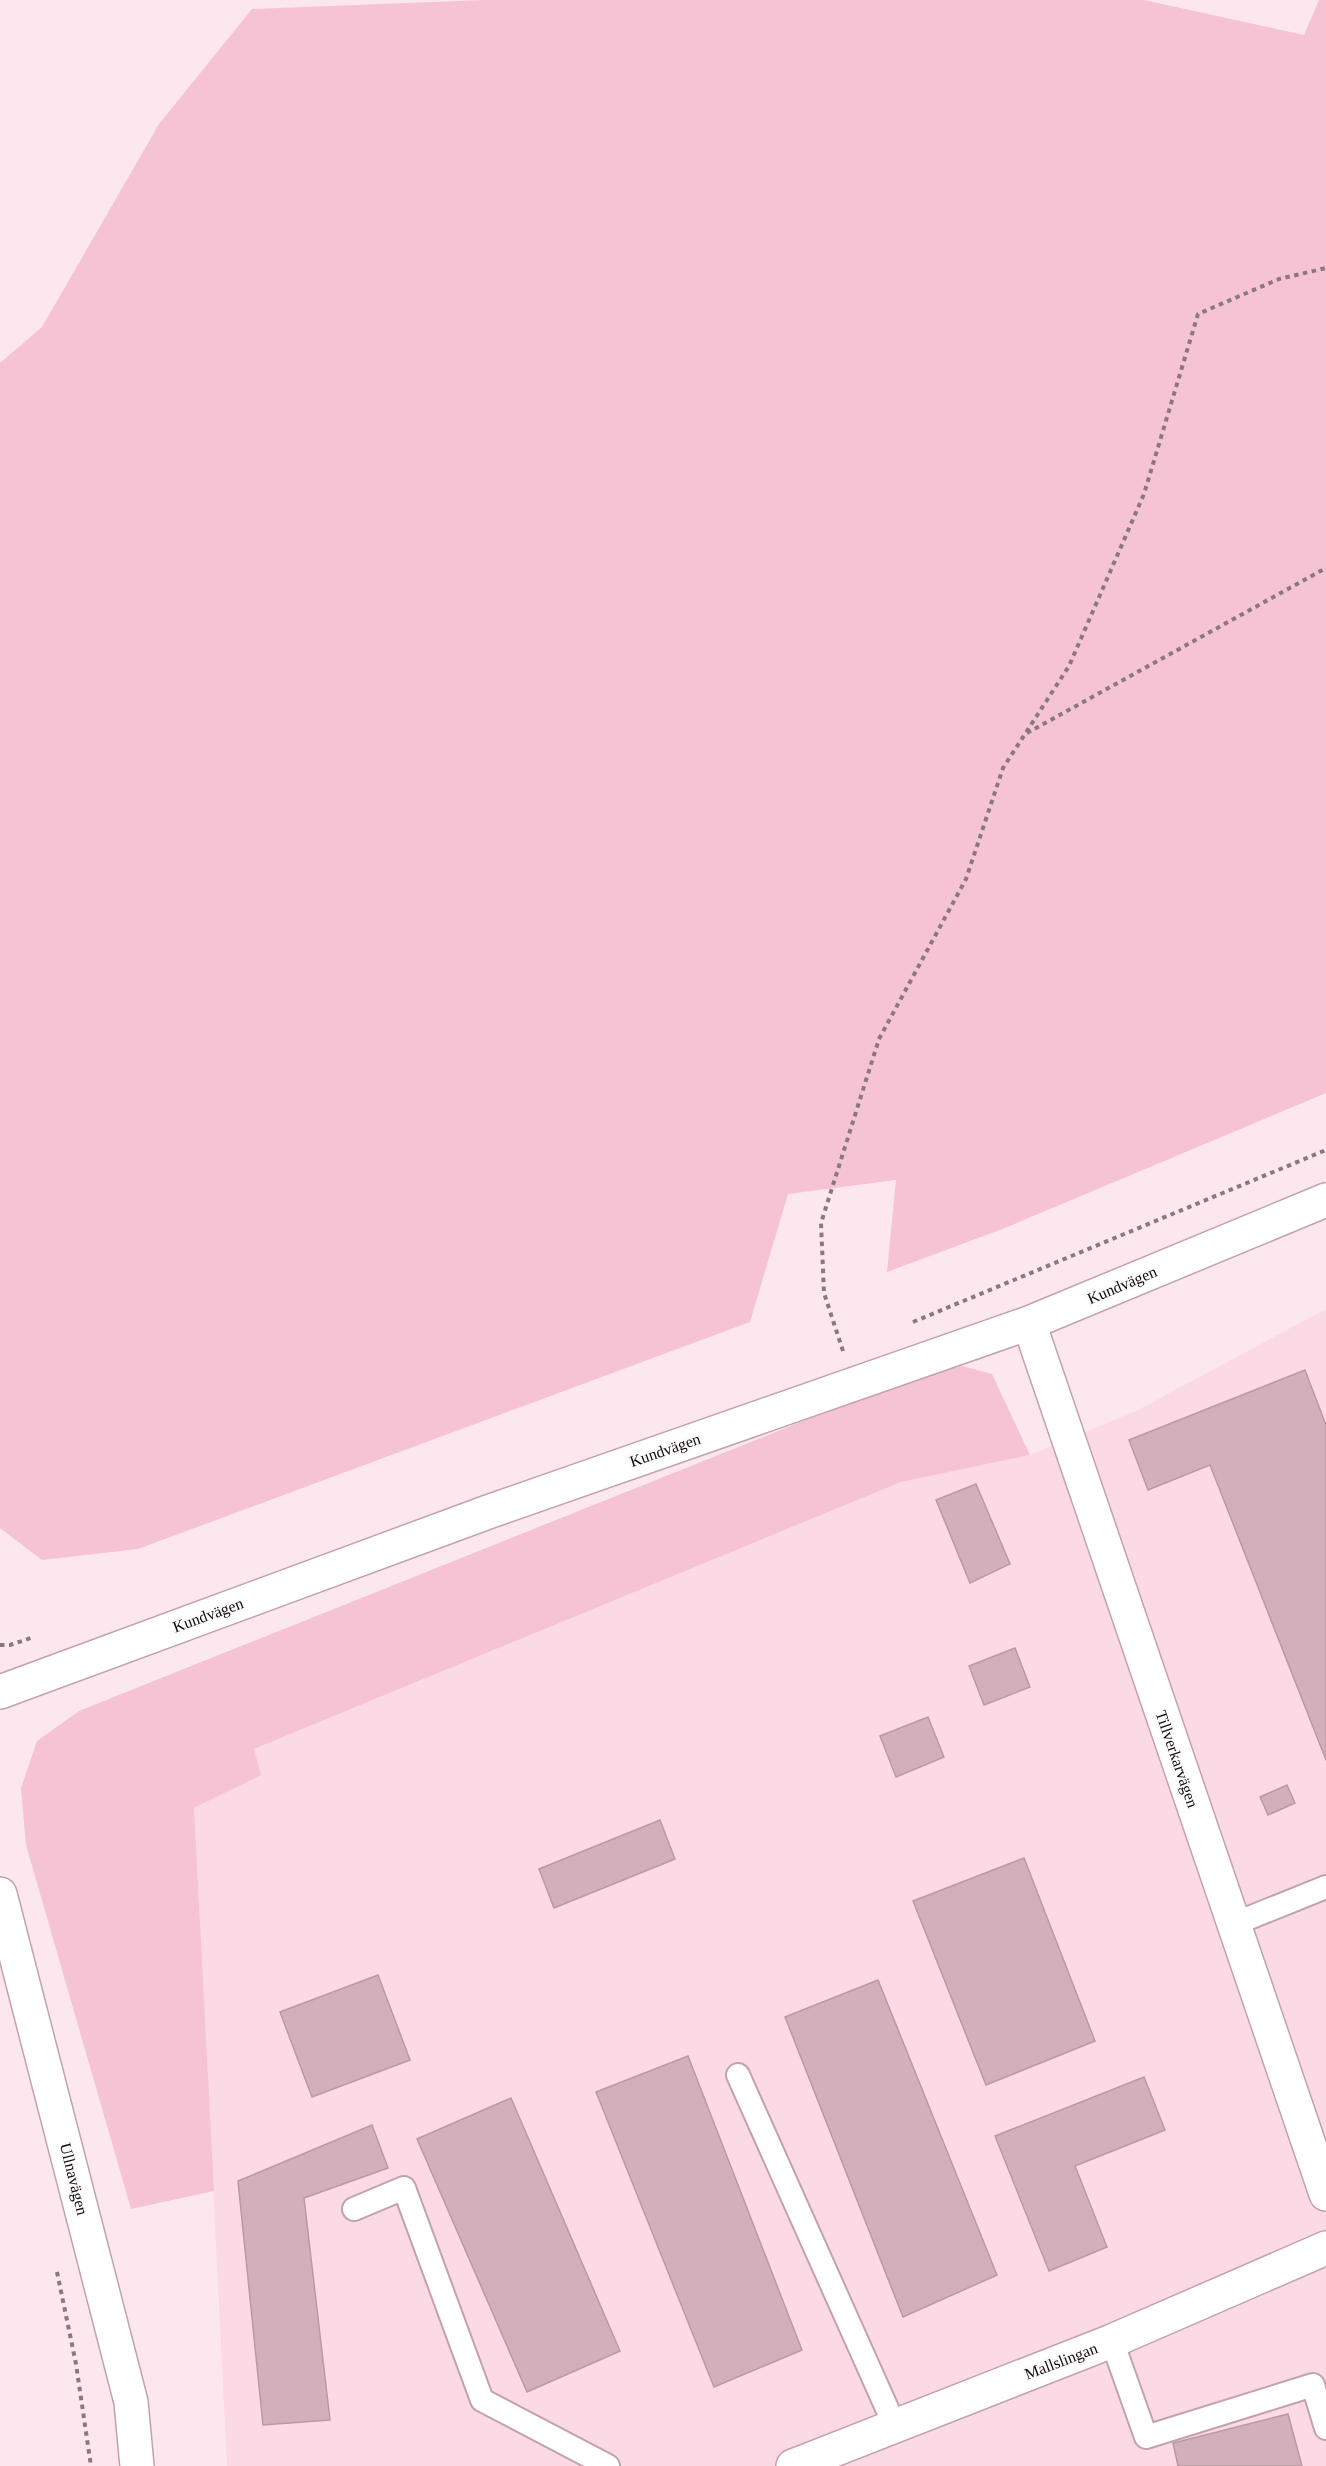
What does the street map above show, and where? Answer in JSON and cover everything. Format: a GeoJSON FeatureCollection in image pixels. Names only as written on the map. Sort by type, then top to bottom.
{"type":"FeatureCollection","features":[{"type":"Feature","properties":{"kind":"street","name":"Kundvägen"},"geometry":{"type":"LineString","coordinates":[[0,1692],[488,1512],[1029,1323],[1326,1200]]}},
{"type":"Feature","properties":{"kind":"street","name":"Tillverkarvägen"},"geometry":{"type":"LineString","coordinates":[[1029,1323],[1326,2194]]}},
{"type":"Feature","properties":{"kind":"street","name":"Ullnavägen"},"geometry":{"type":"LineString","coordinates":[[0,1894],[131,2402],[137,2466]]}},
{"type":"Feature","properties":{"kind":"street","name":"Mallslingan"},"geometry":{"type":"LineString","coordinates":[[793,2466],[894,2424],[1112,2341],[1326,2248]]}},
{"type":"Feature","properties":{"kind":"lane"},"geometry":{"type":"LineString","coordinates":[[1234,1924],[1326,1887]]}},
{"type":"Feature","properties":{"kind":"lane"},"geometry":{"type":"LineString","coordinates":[[738,2075],[894,2424]]}},
{"type":"Feature","properties":{"kind":"lane"},"geometry":{"type":"LineString","coordinates":[[354,2209],[404,2188],[482,2400],[608,2466]]}},
{"type":"Feature","properties":{"kind":"lane"},"geometry":{"type":"LineString","coordinates":[[1112,2341],[1146,2437],[1313,2385],[1326,2428]]}},
{"type":"Feature","properties":{"kind":"path"},"geometry":{"type":"LineString","coordinates":[[854,1384],[824,1293],[820,1223],[879,1039],[966,879],[1003,768],[1069,666],[1144,494],[1198,314],[1279,279],[1326,267]]}},
{"type":"Feature","properties":{"kind":"path"},"geometry":{"type":"LineString","coordinates":[[1026,734],[1326,568]]}},
{"type":"Feature","properties":{"kind":"shaded area"},"geometry":{"type":"Polygon","coordinates":[[[483,0],[1144,0],[1304,35],[1319,0],[1326,0],[1326,1093],[1005,1228],[887,1272],[896,1180],[788,1194],[750,1322],[138,1549],[42,1560],[0,1528],[0,363],[42,327],[159,124],[252,9],[483,0]]]}},
{"type":"Feature","properties":{"kind":"shaded area"},"geometry":{"type":"Polygon","coordinates":[[[1326,1309],[1326,2466],[227,2466],[194,1808],[260,1775],[254,1749],[901,1482],[1030,1455],[1136,1411],[1326,1309]]]}},
{"type":"Feature","properties":{"kind":"shaded area"},"geometry":{"type":"Polygon","coordinates":[[[962,1366],[992,1374],[1030,1455],[901,1482],[254,1749],[261,1775],[194,1808],[214,2191],[131,2209],[26,1845],[21,1788],[37,1741],[79,1711],[903,1381],[962,1366]]]}},
{"type":"Feature","properties":{"kind":"building"},"geometry":{"type":"Polygon","coordinates":[[[1305,1370],[1326,1425],[1326,1760],[1210,1465],[1148,1490],[1129,1440],[1305,1370]]]}},
{"type":"Feature","properties":{"kind":"building"},"geometry":{"type":"Polygon","coordinates":[[[976,1484],[1010,1564],[970,1583],[936,1500],[976,1484]]]}},
{"type":"Feature","properties":{"kind":"building"},"geometry":{"type":"Polygon","coordinates":[[[1015,1648],[1030,1687],[984,1705],[969,1666],[1015,1648]]]}},
{"type":"Feature","properties":{"kind":"building"},"geometry":{"type":"Polygon","coordinates":[[[928,1717],[944,1757],[896,1777],[880,1736],[928,1717]]]}},
{"type":"Feature","properties":{"kind":"building"},"geometry":{"type":"Polygon","coordinates":[[[1287,1785],[1295,1803],[1268,1815],[1260,1797],[1287,1785]]]}},
{"type":"Feature","properties":{"kind":"building"},"geometry":{"type":"Polygon","coordinates":[[[660,1820],[675,1859],[554,1908],[539,1869],[660,1820]]]}},
{"type":"Feature","properties":{"kind":"building"},"geometry":{"type":"Polygon","coordinates":[[[1024,1858],[1095,2041],[986,2085],[913,1901],[1024,1858]]]}},
{"type":"Feature","properties":{"kind":"building"},"geometry":{"type":"Polygon","coordinates":[[[378,1975],[410,2060],[312,2097],[280,2012],[378,1975]]]}},
{"type":"Feature","properties":{"kind":"building"},"geometry":{"type":"Polygon","coordinates":[[[878,1980],[997,2275],[903,2317],[785,2017],[878,1980]]]}},
{"type":"Feature","properties":{"kind":"building"},"geometry":{"type":"Polygon","coordinates":[[[688,2056],[802,2350],[714,2387],[596,2092],[688,2056]]]}},
{"type":"Feature","properties":{"kind":"building"},"geometry":{"type":"Polygon","coordinates":[[[1144,2077],[1165,2130],[1075,2166],[1107,2247],[1049,2271],[995,2136],[1144,2077]]]}},
{"type":"Feature","properties":{"kind":"building"},"geometry":{"type":"Polygon","coordinates":[[[511,2098],[620,2351],[527,2392],[417,2139],[511,2098]]]}},
{"type":"Feature","properties":{"kind":"building"},"geometry":{"type":"Polygon","coordinates":[[[372,2125],[388,2168],[304,2198],[330,2420],[263,2425],[238,2181],[372,2125]]]}},
{"type":"Feature","properties":{"kind":"building"},"geometry":{"type":"Polygon","coordinates":[[[1288,2414],[1302,2466],[1178,2466],[1173,2443],[1288,2414]]]}}]}
